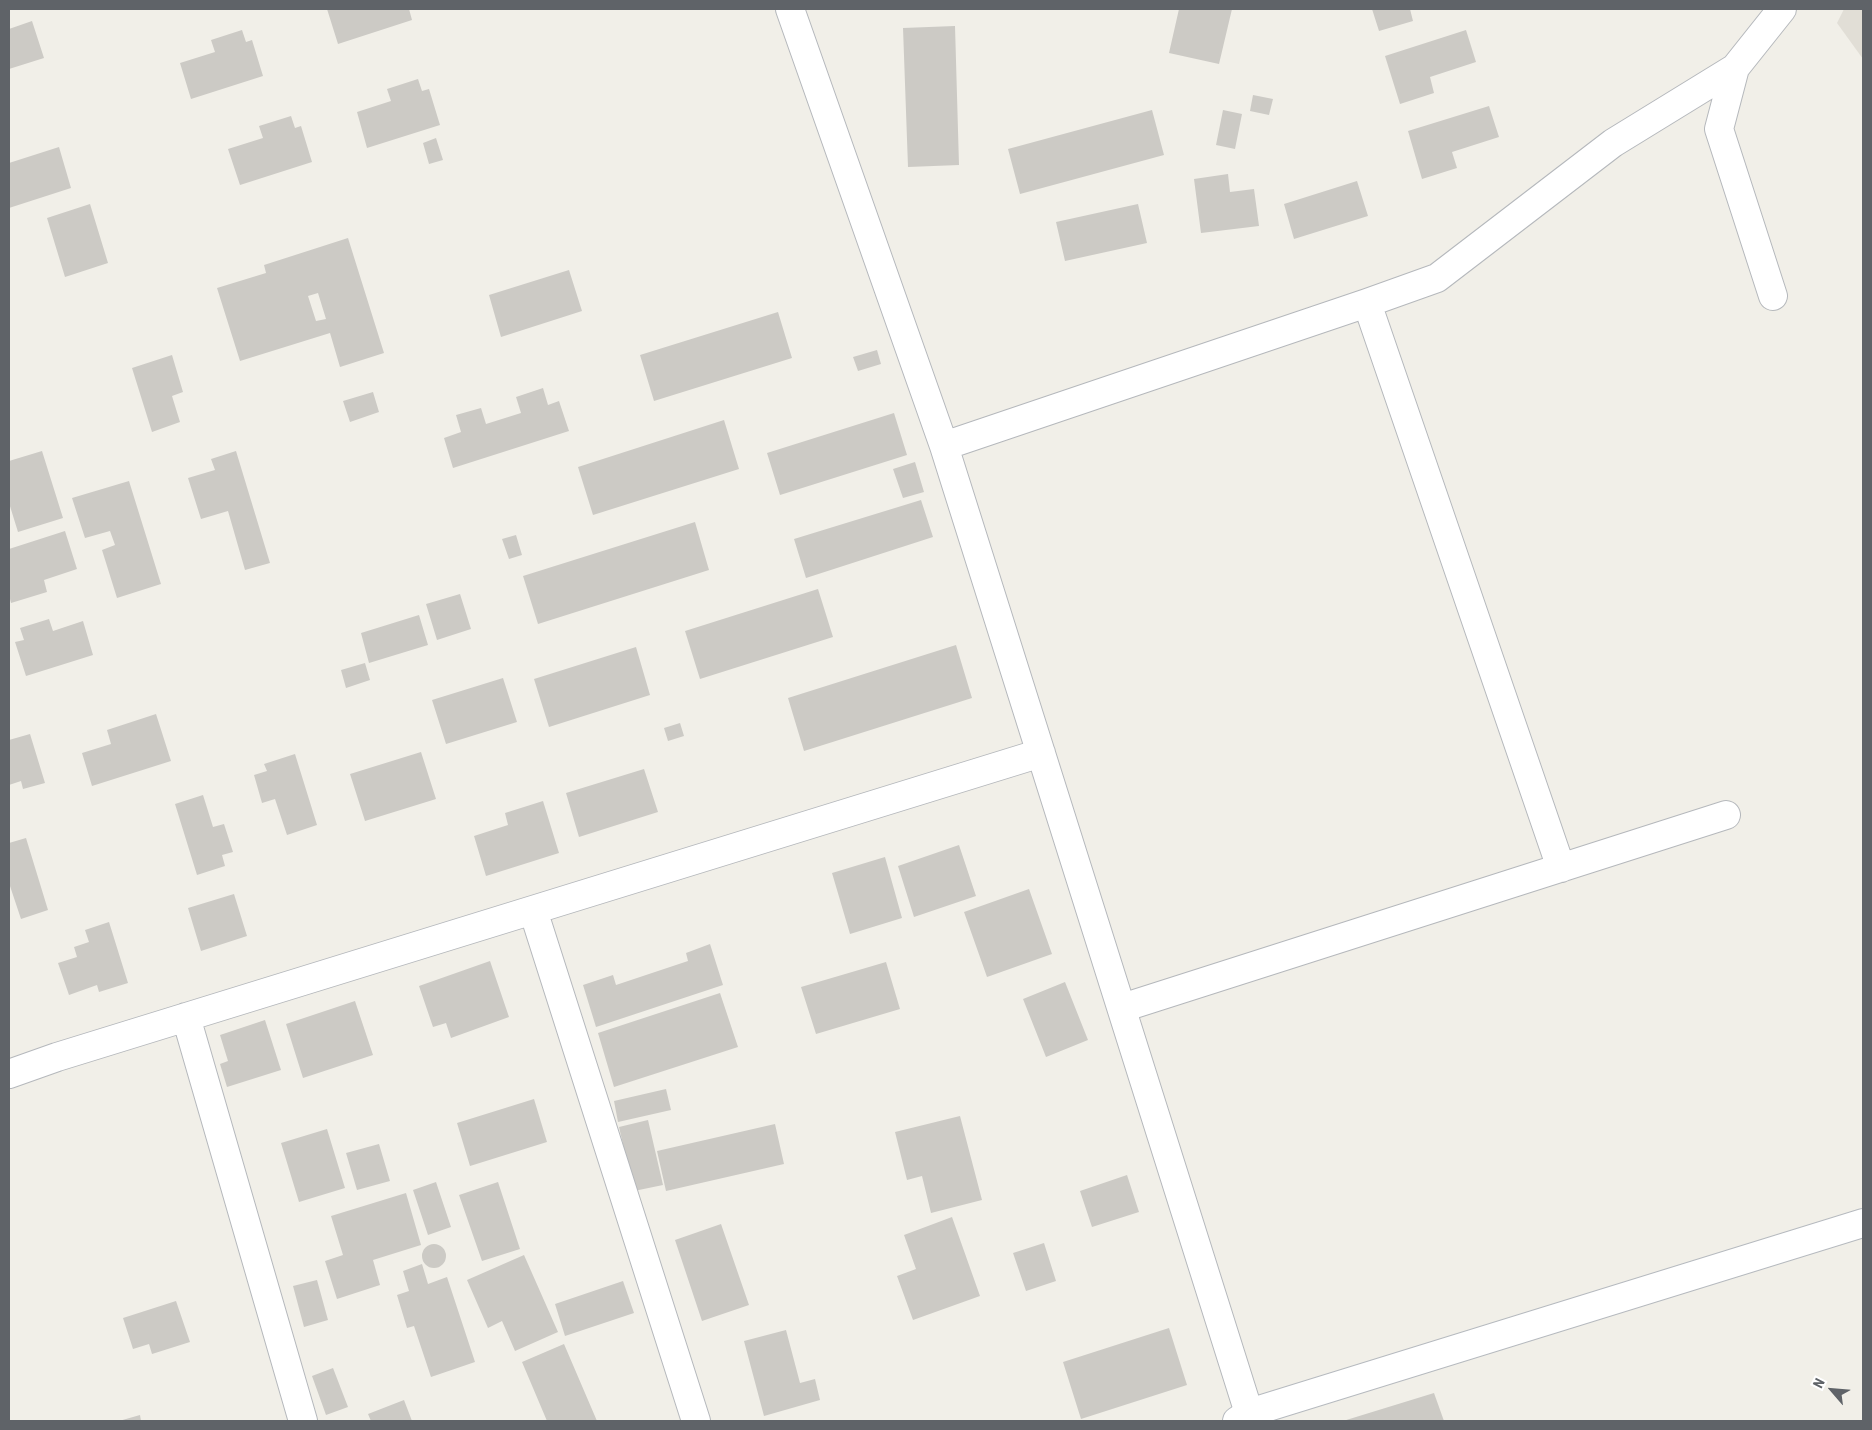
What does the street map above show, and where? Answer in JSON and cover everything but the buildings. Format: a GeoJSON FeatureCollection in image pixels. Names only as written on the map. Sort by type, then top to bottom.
{"type":"FeatureCollection","features":[{"type":"Feature","properties":{"kind":"street"},"geometry":{"type":"LineString","coordinates":[[790,9],[944,446],[1122,1008],[1243,1417],[1863,1223]]}},
{"type":"Feature","properties":{"kind":"street"},"geometry":{"type":"LineString","coordinates":[[944,446],[1437,278],[1613,143],[1735,68],[1782,9]]}},
{"type":"Feature","properties":{"kind":"street"},"geometry":{"type":"LineString","coordinates":[[1735,68],[1719,129],[1772,296]]}},
{"type":"Feature","properties":{"kind":"street"},"geometry":{"type":"LineString","coordinates":[[1367,303],[1561,868]]}},
{"type":"Feature","properties":{"kind":"street"},"geometry":{"type":"LineString","coordinates":[[9,1074],[186,1017],[1041,753]]}},
{"type":"Feature","properties":{"kind":"street"},"geometry":{"type":"LineString","coordinates":[[1122,1008],[1726,815]]}},
{"type":"Feature","properties":{"kind":"street"},"geometry":{"type":"LineString","coordinates":[[533,910],[696,1421]]}},
{"type":"Feature","properties":{"kind":"street"},"geometry":{"type":"LineString","coordinates":[[186,1017],[303,1421]]}},
{"type":"Feature","properties":{"kind":"shaded area"},"geometry":{"type":"Polygon","coordinates":[[[1844,9],[1863,9],[1863,59],[1837,23],[1844,9]]]}}]}
